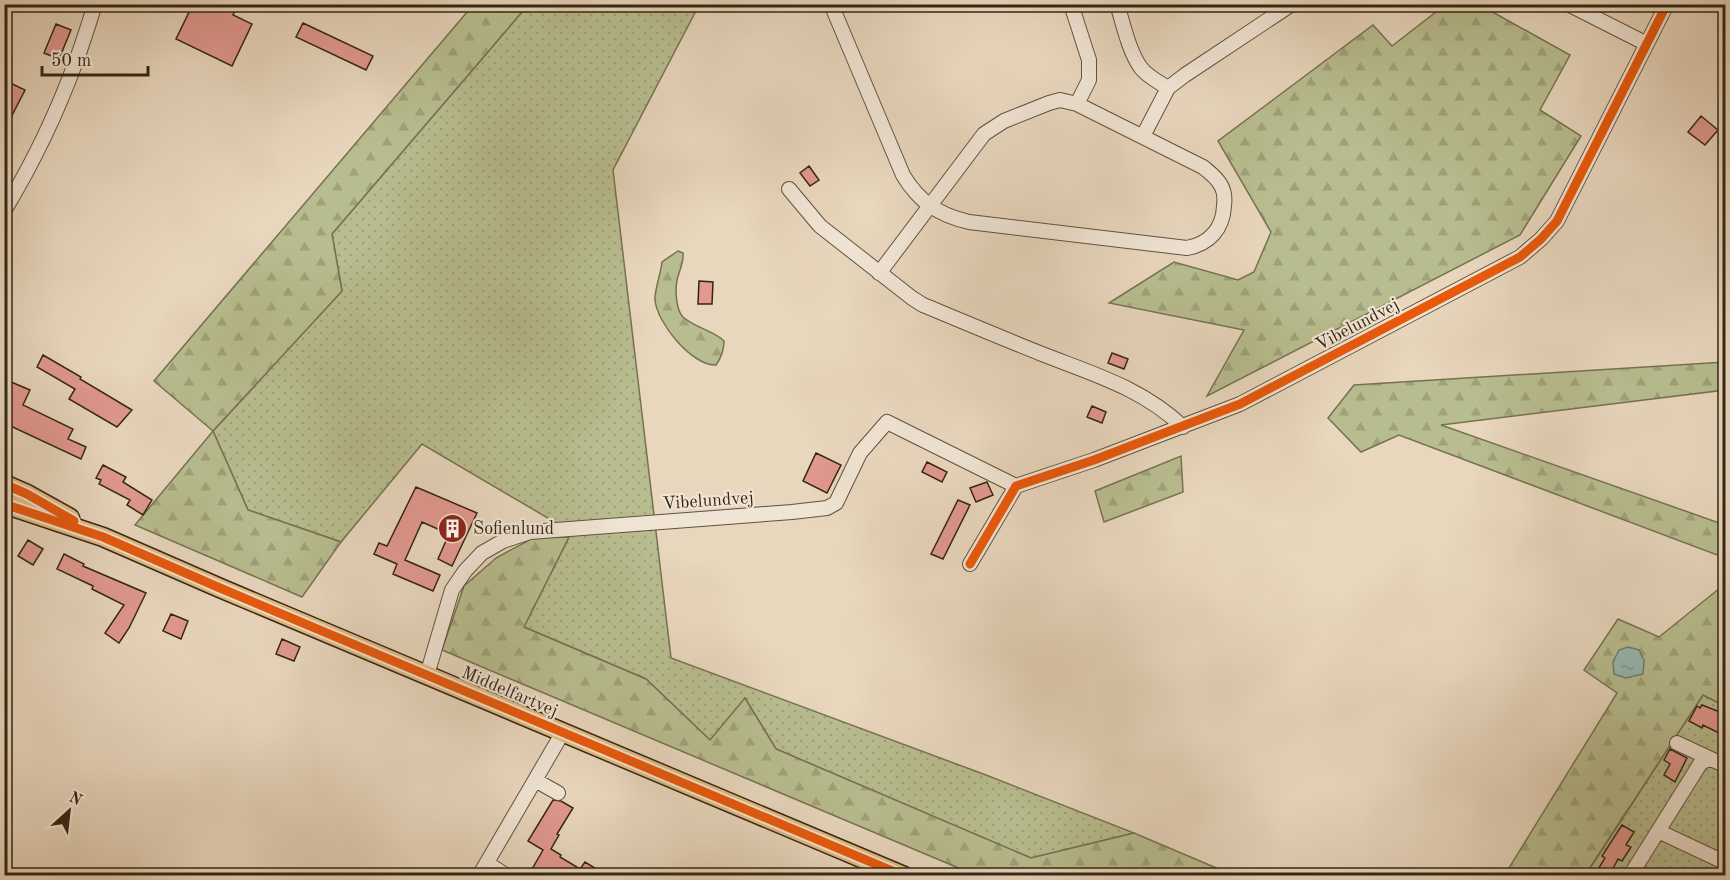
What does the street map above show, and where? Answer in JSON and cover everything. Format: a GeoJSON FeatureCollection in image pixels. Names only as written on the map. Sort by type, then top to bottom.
{"type":"FeatureCollection","features":[{"type":"Feature","properties":{"kind":"main road","name":"Middelfartvej"},"geometry":{"type":"LineString","coordinates":[[4,484],[27,494],[103,537]]}},
{"type":"Feature","properties":{"kind":"main road","name":"Middelfartvej"},"geometry":{"type":"LineString","coordinates":[[4,504],[103,537],[904,876]]}},
{"type":"Feature","properties":{"kind":"street"},"geometry":{"type":"LineString","coordinates":[[4,211],[50,125],[76,61],[95,4]]}},
{"type":"Feature","properties":{"kind":"street"},"geometry":{"type":"LineString","coordinates":[[831,4],[903,175],[912,190],[929,205],[951,218],[1187,248],[1204,243],[1213,235],[1224,218],[1225,196],[1221,185],[1203,167],[1077,104],[1060,100],[1004,121],[984,134],[929,205],[879,273]]}},
{"type":"Feature","properties":{"kind":"street"},"geometry":{"type":"LineString","coordinates":[[1071,4],[1089,60],[1089,80],[1077,104]]}},
{"type":"Feature","properties":{"kind":"street"},"geometry":{"type":"LineString","coordinates":[[1117,4],[1135,57],[1141,67],[1148,76],[1168,88]]}},
{"type":"Feature","properties":{"kind":"street"},"geometry":{"type":"LineString","coordinates":[[1143,136],[1168,88],[1292,4]]}},
{"type":"Feature","properties":{"kind":"street"},"geometry":{"type":"LineString","coordinates":[[1568,4],[1647,44]]}},
{"type":"Feature","properties":{"kind":"street","name":"Vibelundvej"},"geometry":{"type":"LineString","coordinates":[[428,675],[452,590],[465,571],[482,553],[502,541],[530,532],[827,508],[836,502],[860,453],[887,422],[1016,486],[1095,460],[1240,404],[1520,257],[1557,221],[1667,4]]}},
{"type":"Feature","properties":{"kind":"street"},"geometry":{"type":"LineString","coordinates":[[789,189],[819,226],[912,298],[1006,340],[1126,387],[1158,405],[1183,427]]}},
{"type":"Feature","properties":{"kind":"street"},"geometry":{"type":"LineString","coordinates":[[970,564],[1016,486]]}},
{"type":"Feature","properties":{"kind":"street"},"geometry":{"type":"LineString","coordinates":[[507,876],[483,869],[563,732]]}},
{"type":"Feature","properties":{"kind":"street"},"geometry":{"type":"LineString","coordinates":[[1677,743],[1719,763]]}},
{"type":"Feature","properties":{"kind":"street"},"geometry":{"type":"LineString","coordinates":[[1630,876],[1700,764],[1706,760],[1719,763]]}},
{"type":"Feature","properties":{"kind":"street"},"geometry":{"type":"LineString","coordinates":[[535,780],[558,793]]}},
{"type":"Feature","properties":{"kind":"street"},"geometry":{"type":"LineString","coordinates":[[1658,831],[1725,863]]}},
{"type":"Feature","properties":{"kind":"green space"},"geometry":{"type":"Polygon","coordinates":[[[473,5],[528,5],[332,234],[342,291],[213,431],[154,381],[473,5]]]}},
{"type":"Feature","properties":{"kind":"green space"},"geometry":{"type":"Polygon","coordinates":[[[528,5],[699,5],[613,170],[671,658],[986,775],[1134,833],[1031,858],[776,749],[745,698],[711,741],[646,679],[524,627],[569,537],[558,524],[422,444],[341,542],[248,510],[213,431],[342,291],[332,234],[528,5]]]}},
{"type":"Feature","properties":{"kind":"green space"},"geometry":{"type":"Polygon","coordinates":[[[1445,5],[1480,5],[1570,55],[1540,110],[1581,136],[1520,235],[1207,396],[1244,330],[1109,303],[1174,262],[1238,280],[1254,272],[1271,232],[1218,141],[1373,25],[1392,46],[1445,5]]]}},
{"type":"Feature","properties":{"kind":"green space"},"geometry":{"type":"Polygon","coordinates":[[[678,251],[683,253],[676,284],[679,310],[688,321],[724,341],[722,354],[716,365],[697,358],[677,342],[657,309],[655,297],[662,262],[678,251]]]}},
{"type":"Feature","properties":{"kind":"green space"},"geometry":{"type":"Polygon","coordinates":[[[1725,362],[1725,390],[1441,425],[1725,525],[1725,558],[1399,435],[1361,452],[1328,418],[1354,385],[1725,362]]]}},
{"type":"Feature","properties":{"kind":"green space"},"geometry":{"type":"Polygon","coordinates":[[[213,431],[248,510],[341,542],[302,597],[135,525],[213,431]]]}},
{"type":"Feature","properties":{"kind":"green space"},"geometry":{"type":"Polygon","coordinates":[[[1181,456],[1183,492],[1104,522],[1095,491],[1181,456]]]}},
{"type":"Feature","properties":{"kind":"green space"},"geometry":{"type":"Polygon","coordinates":[[[569,537],[524,627],[646,679],[710,740],[745,698],[776,749],[1031,858],[1134,833],[1233,875],[975,875],[442,650],[464,586],[496,558],[533,538],[569,537]]]}},
{"type":"Feature","properties":{"kind":"green space"},"geometry":{"type":"Polygon","coordinates":[[[1725,584],[1725,706],[1703,695],[1585,875],[1504,876],[1617,693],[1584,670],[1618,619],[1659,637],[1725,584]]]}},
{"type":"Feature","properties":{"kind":"green space"},"geometry":{"type":"Polygon","coordinates":[[[1703,695],[1725,706],[1725,875],[1585,876],[1703,695]]]}},
{"type":"Feature","properties":{"kind":"water"},"geometry":{"type":"Polygon","coordinates":[[[1628,647],[1639,650],[1644,660],[1643,674],[1626,678],[1614,674],[1613,662],[1619,650],[1628,647]]]}},
{"type":"Feature","properties":{"kind":"building"},"geometry":{"type":"Polygon","coordinates":[[[193,4],[238,4],[233,15],[252,24],[232,66],[176,39],[193,4]]]}},
{"type":"Feature","properties":{"kind":"building"},"geometry":{"type":"Polygon","coordinates":[[[303,23],[373,56],[366,70],[296,37],[303,23]]]}},
{"type":"Feature","properties":{"kind":"building"},"geometry":{"type":"Polygon","coordinates":[[[56,24],[71,30],[59,59],[44,53],[56,24]]]}},
{"type":"Feature","properties":{"kind":"building"},"geometry":{"type":"Polygon","coordinates":[[[4,80],[25,90],[4,131],[4,80]]]}},
{"type":"Feature","properties":{"kind":"building"},"geometry":{"type":"Polygon","coordinates":[[[1701,116],[1718,130],[1705,145],[1688,132],[1701,116]]]}},
{"type":"Feature","properties":{"kind":"building"},"geometry":{"type":"Polygon","coordinates":[[[809,166],[819,180],[810,186],[800,173],[809,166]]]}},
{"type":"Feature","properties":{"kind":"building"},"geometry":{"type":"Polygon","coordinates":[[[699,281],[713,282],[712,304],[698,304],[699,281]]]}},
{"type":"Feature","properties":{"kind":"building"},"geometry":{"type":"Polygon","coordinates":[[[1112,353],[1128,359],[1124,369],[1108,363],[1112,353]]]}},
{"type":"Feature","properties":{"kind":"building"},"geometry":{"type":"Polygon","coordinates":[[[43,355],[132,410],[117,427],[69,399],[75,389],[37,367],[43,355]]]}},
{"type":"Feature","properties":{"kind":"building"},"geometry":{"type":"Polygon","coordinates":[[[4,379],[30,390],[23,405],[73,429],[68,439],[86,447],[81,459],[4,423],[4,379]]]}},
{"type":"Feature","properties":{"kind":"building"},"geometry":{"type":"Polygon","coordinates":[[[1092,406],[1106,412],[1102,423],[1087,417],[1092,406]]]}},
{"type":"Feature","properties":{"kind":"building"},"geometry":{"type":"Polygon","coordinates":[[[816,453],[841,465],[827,493],[803,481],[816,453]]]}},
{"type":"Feature","properties":{"kind":"building"},"geometry":{"type":"Polygon","coordinates":[[[927,462],[947,472],[942,482],[922,472],[927,462]]]}},
{"type":"Feature","properties":{"kind":"building"},"geometry":{"type":"Polygon","coordinates":[[[103,465],[126,477],[123,482],[152,500],[143,515],[127,505],[130,500],[99,484],[101,480],[96,478],[103,465]]]}},
{"type":"Feature","properties":{"kind":"building"},"geometry":{"type":"Polygon","coordinates":[[[987,482],[993,495],[976,502],[970,488],[987,482]]]}},
{"type":"Feature","properties":{"kind":"building","name":"Sofienlund"},"geometry":{"type":"Polygon","coordinates":[[[416,487],[477,513],[452,566],[438,559],[449,534],[422,522],[405,560],[440,575],[433,591],[393,574],[397,564],[374,554],[379,543],[387,546],[416,487]]]}},
{"type":"Feature","properties":{"kind":"building"},"geometry":{"type":"Polygon","coordinates":[[[958,500],[970,505],[943,559],[931,554],[958,500]]]}},
{"type":"Feature","properties":{"kind":"building"},"geometry":{"type":"Polygon","coordinates":[[[28,540],[43,549],[33,565],[18,556],[28,540]]]}},
{"type":"Feature","properties":{"kind":"building"},"geometry":{"type":"Polygon","coordinates":[[[64,554],[84,564],[83,566],[146,593],[119,643],[105,633],[124,605],[92,589],[93,586],[57,569],[64,554]]]}},
{"type":"Feature","properties":{"kind":"building"},"geometry":{"type":"Polygon","coordinates":[[[171,614],[188,621],[181,639],[163,631],[171,614]]]}},
{"type":"Feature","properties":{"kind":"building"},"geometry":{"type":"Polygon","coordinates":[[[282,639],[300,647],[294,661],[276,654],[282,639]]]}},
{"type":"Feature","properties":{"kind":"building"},"geometry":{"type":"Polygon","coordinates":[[[1702,705],[1725,714],[1725,736],[1689,721],[1697,706],[1700,708],[1702,705]]]}},
{"type":"Feature","properties":{"kind":"building"},"geometry":{"type":"Polygon","coordinates":[[[1670,749],[1687,758],[1675,782],[1664,775],[1670,764],[1664,760],[1670,749]]]}},
{"type":"Feature","properties":{"kind":"building"},"geometry":{"type":"Polygon","coordinates":[[[553,800],[561,801],[573,808],[557,834],[559,835],[551,849],[580,869],[585,862],[608,876],[528,876],[543,850],[528,841],[553,800]]]}},
{"type":"Feature","properties":{"kind":"building"},"geometry":{"type":"Polygon","coordinates":[[[1622,825],[1634,832],[1626,845],[1631,847],[1622,861],[1618,859],[1609,876],[1604,876],[1597,871],[1605,858],[1602,856],[1622,825]]]}},
{"type":"Feature","properties":{"kind":"cycle path"},"geometry":{"type":"LineString","coordinates":[[970,564],[1016,486],[1094,460],[1240,404],[1520,257],[1557,221],[1667,4]]}},
{"type":"Feature","properties":{"kind":"cycle path"},"geometry":{"type":"LineString","coordinates":[[4,484],[27,494],[74,521]]}},
{"type":"Feature","properties":{"kind":"cycle path"},"geometry":{"type":"LineString","coordinates":[[4,504],[103,537],[904,876]]}},
{"type":"Feature","properties":{"kind":"place","name":"Sofienlund"},"geometry":{"type":"Point","coordinates":[452,528]}}]}
